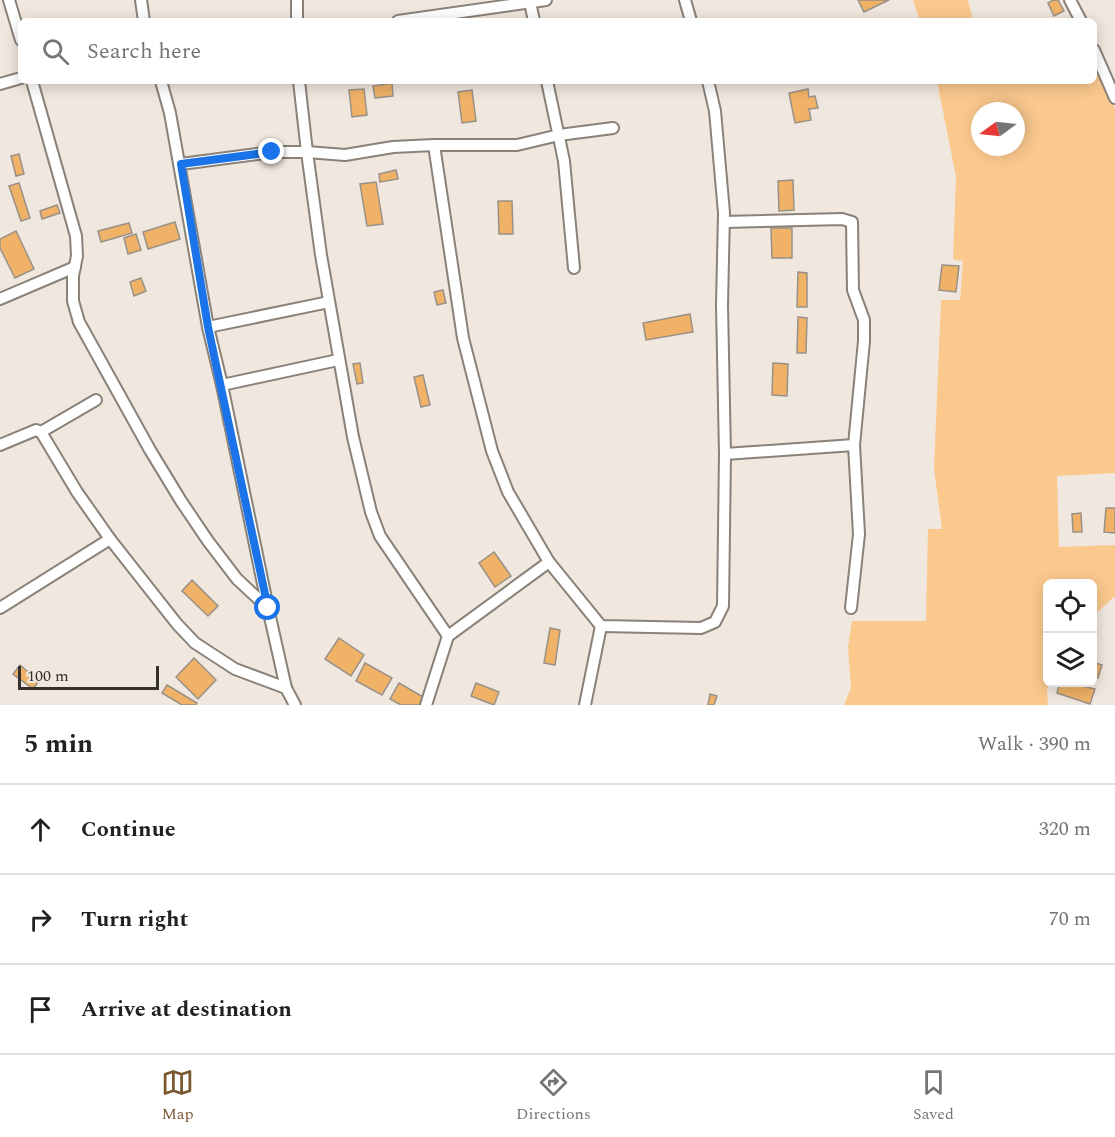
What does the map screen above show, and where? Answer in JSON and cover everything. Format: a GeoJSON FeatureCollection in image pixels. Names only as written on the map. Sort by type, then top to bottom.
{"type":"FeatureCollection","features":[{"type":"Feature","properties":{"kind":"street"},"geometry":{"type":"LineString","coordinates":[[9,0],[18,30]]}},
{"type":"Feature","properties":{"kind":"street"},"geometry":{"type":"LineString","coordinates":[[141,0],[144,18]]}},
{"type":"Feature","properties":{"kind":"street"},"geometry":{"type":"LineString","coordinates":[[297,0],[297,18]]}},
{"type":"Feature","properties":{"kind":"street"},"geometry":{"type":"LineString","coordinates":[[415,18],[508,2],[546,0]]}},
{"type":"Feature","properties":{"kind":"street"},"geometry":{"type":"LineString","coordinates":[[685,0],[690,18]]}},
{"type":"Feature","properties":{"kind":"street"},"geometry":{"type":"LineString","coordinates":[[1070,0],[1079,18]]}},
{"type":"Feature","properties":{"kind":"street"},"geometry":{"type":"LineString","coordinates":[[530,2],[533,18]]}},
{"type":"Feature","properties":{"kind":"street"},"geometry":{"type":"LineString","coordinates":[[1097,57],[1115,98]]}},
{"type":"Feature","properties":{"kind":"street"},"geometry":{"type":"LineString","coordinates":[[0,84],[18,79]]}},
{"type":"Feature","properties":{"kind":"street"},"geometry":{"type":"LineString","coordinates":[[33,84],[76,236],[77,256],[73,276],[73,301],[79,322],[181,501],[237,579],[268,608]]}},
{"type":"Feature","properties":{"kind":"street"},"geometry":{"type":"LineString","coordinates":[[162,84],[181,164],[208,327],[268,608],[286,688],[295,705]]}},
{"type":"Feature","properties":{"kind":"street"},"geometry":{"type":"LineString","coordinates":[[300,84],[307,152],[329,302],[353,437],[375,526],[448,636]]}},
{"type":"Feature","properties":{"kind":"street"},"geometry":{"type":"LineString","coordinates":[[548,84],[559,135],[569,202],[574,268]]}},
{"type":"Feature","properties":{"kind":"street"},"geometry":{"type":"LineString","coordinates":[[600,626],[701,628],[715,622],[723,606],[724,222],[721,164],[715,111],[709,84]]}},
{"type":"Feature","properties":{"kind":"street"},"geometry":{"type":"LineString","coordinates":[[181,164],[272,152],[345,155],[393,147],[470,144],[517,146],[559,135],[613,128]]}},
{"type":"Feature","properties":{"kind":"street"},"geometry":{"type":"LineString","coordinates":[[434,145],[463,338],[492,451],[508,492],[549,562],[600,626],[585,705]]}},
{"type":"Feature","properties":{"kind":"street"},"geometry":{"type":"LineString","coordinates":[[724,222],[842,219],[852,222],[853,290],[862,311],[864,340],[854,445],[859,534],[851,608]]}},
{"type":"Feature","properties":{"kind":"street"},"geometry":{"type":"LineString","coordinates":[[0,299],[75,267]]}},
{"type":"Feature","properties":{"kind":"street"},"geometry":{"type":"LineString","coordinates":[[208,327],[329,302]]}},
{"type":"Feature","properties":{"kind":"street"},"geometry":{"type":"LineString","coordinates":[[222,385],[339,360]]}},
{"type":"Feature","properties":{"kind":"street"},"geometry":{"type":"LineString","coordinates":[[41,432],[96,400]]}},
{"type":"Feature","properties":{"kind":"street"},"geometry":{"type":"LineString","coordinates":[[0,445],[36,430],[41,432],[77,492],[110,539],[177,624],[195,643],[235,669],[286,688]]}},
{"type":"Feature","properties":{"kind":"street"},"geometry":{"type":"LineString","coordinates":[[724,454],[854,445]]}},
{"type":"Feature","properties":{"kind":"street"},"geometry":{"type":"LineString","coordinates":[[3,603],[110,539]]}},
{"type":"Feature","properties":{"kind":"street"},"geometry":{"type":"LineString","coordinates":[[426,705],[448,636],[549,562]]}},
{"type":"Feature","properties":{"kind":"shaded area"},"geometry":{"type":"Polygon","coordinates":[[[913,0],[968,0],[972,18],[919,18],[913,0]]]}},
{"type":"Feature","properties":{"kind":"shaded area"},"geometry":{"type":"Polygon","coordinates":[[[1097,69],[1115,108],[1115,473],[1057,476],[1059,547],[1115,545],[1115,596],[1097,612],[1097,579],[1043,579],[1043,687],[1048,687],[1048,705],[844,705],[851,688],[848,647],[852,621],[926,621],[928,529],[942,529],[934,469],[941,300],[960,300],[963,261],[953,259],[956,177],[938,84],[1097,84],[1097,69]]]}},
{"type":"Feature","properties":{"kind":"building"},"geometry":{"type":"Polygon","coordinates":[[[858,0],[889,0],[864,12],[858,0]]]}},
{"type":"Feature","properties":{"kind":"building"},"geometry":{"type":"Polygon","coordinates":[[[1058,0],[1064,11],[1054,16],[1048,3],[1058,0]]]}},
{"type":"Feature","properties":{"kind":"building"},"geometry":{"type":"Polygon","coordinates":[[[392,84],[393,96],[375,98],[373,86],[392,84]]]}},
{"type":"Feature","properties":{"kind":"building"},"geometry":{"type":"Polygon","coordinates":[[[364,89],[367,115],[352,117],[349,90],[364,89]]]}},
{"type":"Feature","properties":{"kind":"building"},"geometry":{"type":"Polygon","coordinates":[[[808,89],[809,97],[815,96],[818,108],[809,109],[811,120],[795,123],[789,93],[808,89]]]}},
{"type":"Feature","properties":{"kind":"building"},"geometry":{"type":"Polygon","coordinates":[[[472,90],[476,121],[462,123],[458,92],[472,90]]]}},
{"type":"Feature","properties":{"kind":"building"},"geometry":{"type":"Polygon","coordinates":[[[19,154],[24,174],[16,176],[11,156],[19,154]]]}},
{"type":"Feature","properties":{"kind":"building"},"geometry":{"type":"Polygon","coordinates":[[[396,170],[398,179],[380,182],[379,174],[396,170]]]}},
{"type":"Feature","properties":{"kind":"building"},"geometry":{"type":"Polygon","coordinates":[[[793,180],[794,210],[779,211],[778,181],[793,180]]]}},
{"type":"Feature","properties":{"kind":"building"},"geometry":{"type":"Polygon","coordinates":[[[376,182],[383,224],[367,226],[360,184],[376,182]]]}},
{"type":"Feature","properties":{"kind":"building"},"geometry":{"type":"Polygon","coordinates":[[[19,183],[30,218],[21,221],[9,186],[19,183]]]}},
{"type":"Feature","properties":{"kind":"building"},"geometry":{"type":"Polygon","coordinates":[[[498,201],[512,201],[513,234],[499,234],[498,201]]]}},
{"type":"Feature","properties":{"kind":"building"},"geometry":{"type":"Polygon","coordinates":[[[57,205],[60,213],[42,219],[40,211],[57,205]]]}},
{"type":"Feature","properties":{"kind":"building"},"geometry":{"type":"Polygon","coordinates":[[[175,222],[180,239],[148,249],[143,232],[175,222]]]}},
{"type":"Feature","properties":{"kind":"building"},"geometry":{"type":"Polygon","coordinates":[[[129,223],[132,233],[101,242],[98,231],[129,223]]]}},
{"type":"Feature","properties":{"kind":"building"},"geometry":{"type":"Polygon","coordinates":[[[771,228],[792,228],[792,258],[772,258],[771,228]]]}},
{"type":"Feature","properties":{"kind":"building"},"geometry":{"type":"Polygon","coordinates":[[[16,231],[34,269],[15,278],[0,248],[0,239],[16,231]]]}},
{"type":"Feature","properties":{"kind":"building"},"geometry":{"type":"Polygon","coordinates":[[[136,234],[141,250],[128,254],[124,238],[136,234]]]}},
{"type":"Feature","properties":{"kind":"building"},"geometry":{"type":"Polygon","coordinates":[[[942,265],[959,266],[956,292],[939,290],[942,265]]]}},
{"type":"Feature","properties":{"kind":"building"},"geometry":{"type":"Polygon","coordinates":[[[798,272],[807,273],[807,307],[797,307],[798,272]]]}},
{"type":"Feature","properties":{"kind":"building"},"geometry":{"type":"Polygon","coordinates":[[[141,278],[146,291],[134,296],[130,282],[141,278]]]}},
{"type":"Feature","properties":{"kind":"building"},"geometry":{"type":"Polygon","coordinates":[[[443,290],[446,303],[437,305],[434,292],[443,290]]]}},
{"type":"Feature","properties":{"kind":"building"},"geometry":{"type":"Polygon","coordinates":[[[690,314],[693,332],[646,340],[643,323],[690,314]]]}},
{"type":"Feature","properties":{"kind":"building"},"geometry":{"type":"Polygon","coordinates":[[[798,317],[807,318],[806,353],[797,353],[798,317]]]}},
{"type":"Feature","properties":{"kind":"building"},"geometry":{"type":"Polygon","coordinates":[[[360,363],[363,383],[357,384],[353,364],[360,363]]]}},
{"type":"Feature","properties":{"kind":"building"},"geometry":{"type":"Polygon","coordinates":[[[773,363],[788,364],[787,396],[772,395],[773,363]]]}},
{"type":"Feature","properties":{"kind":"building"},"geometry":{"type":"Polygon","coordinates":[[[423,375],[430,405],[421,407],[414,377],[423,375]]]}},
{"type":"Feature","properties":{"kind":"building"},"geometry":{"type":"Polygon","coordinates":[[[1106,508],[1115,508],[1115,533],[1104,532],[1106,508]]]}},
{"type":"Feature","properties":{"kind":"building"},"geometry":{"type":"Polygon","coordinates":[[[1081,513],[1082,532],[1073,532],[1072,514],[1081,513]]]}},
{"type":"Feature","properties":{"kind":"building"},"geometry":{"type":"Polygon","coordinates":[[[494,552],[511,576],[495,587],[479,563],[494,552]]]}},
{"type":"Feature","properties":{"kind":"building"},"geometry":{"type":"Polygon","coordinates":[[[192,580],[218,606],[208,616],[182,591],[192,580]]]}},
{"type":"Feature","properties":{"kind":"building"},"geometry":{"type":"Polygon","coordinates":[[[550,628],[560,630],[555,665],[544,663],[550,628]]]}},
{"type":"Feature","properties":{"kind":"building"},"geometry":{"type":"Polygon","coordinates":[[[339,638],[364,655],[351,676],[325,659],[339,638]]]}},
{"type":"Feature","properties":{"kind":"building"},"geometry":{"type":"Polygon","coordinates":[[[194,658],[216,680],[198,699],[176,677],[194,658]]]}},
{"type":"Feature","properties":{"kind":"building"},"geometry":{"type":"Polygon","coordinates":[[[365,663],[392,678],[382,695],[356,681],[365,663]]]}},
{"type":"Feature","properties":{"kind":"building"},"geometry":{"type":"Polygon","coordinates":[[[1097,664],[1102,665],[1097,678],[1097,664]]]}},
{"type":"Feature","properties":{"kind":"building"},"geometry":{"type":"Polygon","coordinates":[[[20,665],[39,681],[33,689],[13,674],[20,665]]]}},
{"type":"Feature","properties":{"kind":"building"},"geometry":{"type":"Polygon","coordinates":[[[399,683],[425,698],[422,705],[401,705],[390,699],[399,683]]]}},
{"type":"Feature","properties":{"kind":"building"},"geometry":{"type":"Polygon","coordinates":[[[476,683],[499,692],[494,705],[471,696],[476,683]]]}},
{"type":"Feature","properties":{"kind":"building"},"geometry":{"type":"Polygon","coordinates":[[[167,685],[197,703],[196,705],[182,705],[162,693],[167,685]]]}},
{"type":"Feature","properties":{"kind":"building"},"geometry":{"type":"Polygon","coordinates":[[[1059,687],[1095,689],[1090,704],[1057,693],[1059,687]]]}},
{"type":"Feature","properties":{"kind":"building"},"geometry":{"type":"Polygon","coordinates":[[[710,694],[717,696],[714,705],[708,705],[710,694]]]}},
{"type":"Feature","properties":{"kind":"route"},"geometry":{"type":"LineString","coordinates":[[268,608],[208,327],[181,164],[272,152]]}}]}
